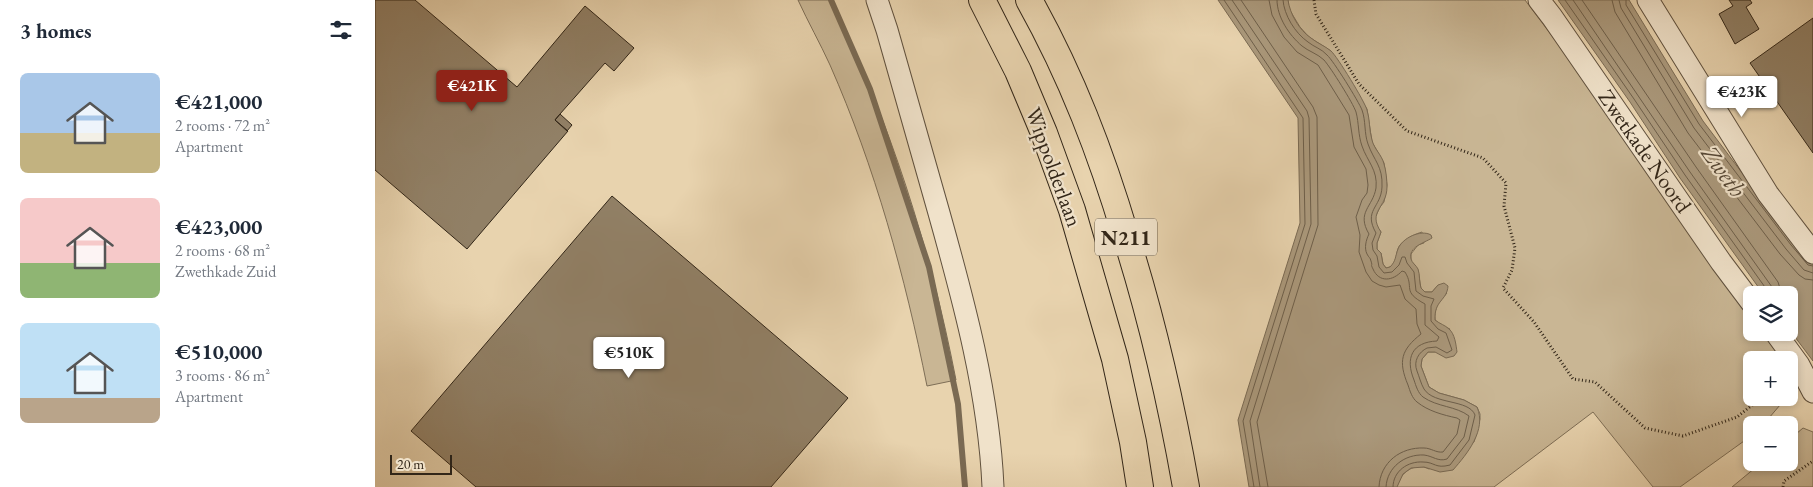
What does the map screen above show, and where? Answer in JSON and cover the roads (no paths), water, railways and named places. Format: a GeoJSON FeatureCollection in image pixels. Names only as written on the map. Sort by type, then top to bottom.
{"type":"FeatureCollection","features":[{"type":"Feature","properties":{"kind":"main road","name":"Wippolderlaan"},"geometry":{"type":"LineString","coordinates":[[982,0],[1045,133],[1072,210],[1115,359],[1133,442],[1140,487]]}},
{"type":"Feature","properties":{"kind":"main road","name":"Wippolderlaan"},"geometry":{"type":"LineString","coordinates":[[1029,0],[1054,44],[1076,93],[1093,134],[1112,190],[1143,292],[1159,356],[1177,434],[1186,487]]}},
{"type":"Feature","properties":{"kind":"street"},"geometry":{"type":"LineString","coordinates":[[877,0],[959,287],[986,412],[991,445],[993,487]]}},
{"type":"Feature","properties":{"kind":"street","name":"Zwetkade Noord"},"geometry":{"type":"LineString","coordinates":[[1539,0],[1743,291]]}},
{"type":"Feature","properties":{"kind":"street"},"geometry":{"type":"LineString","coordinates":[[1656,2],[1768,194],[1813,252]]}},
{"type":"Feature","properties":{"kind":"street"},"geometry":{"type":"LineString","coordinates":[[1781,341],[1799,366],[1813,392]]}},
{"type":"Feature","properties":{"kind":"water"},"geometry":{"type":"Polygon","coordinates":[[[1218,0],[1288,0],[1293,16],[1299,26],[1313,40],[1331,51],[1345,70],[1365,105],[1373,143],[1382,158],[1385,169],[1386,194],[1376,219],[1381,232],[1377,249],[1381,253],[1383,264],[1386,268],[1392,265],[1403,241],[1417,234],[1427,233],[1431,235],[1432,238],[1414,248],[1411,259],[1418,269],[1421,288],[1425,292],[1432,292],[1438,285],[1444,283],[1448,286],[1445,295],[1436,308],[1435,320],[1451,331],[1457,352],[1454,356],[1446,358],[1435,352],[1428,352],[1422,359],[1421,366],[1429,387],[1439,393],[1464,400],[1477,407],[1479,416],[1479,424],[1474,441],[1453,470],[1440,472],[1424,467],[1411,468],[1403,474],[1397,487],[1249,487],[1238,420],[1300,223],[1298,118],[1218,0]]]}},
{"type":"Feature","properties":{"kind":"water","name":"Zweth"},"geometry":{"type":"Polygon","coordinates":[[[1558,0],[1629,0],[1703,121],[1794,242],[1813,264],[1813,361],[1798,341],[1798,286],[1758,286],[1680,178],[1630,102],[1558,0]]]}},
{"type":"Feature","properties":{"kind":"waterway"},"geometry":{"type":"LineString","coordinates":[[831,0],[870,89],[929,267],[958,404],[965,487]]}}]}
